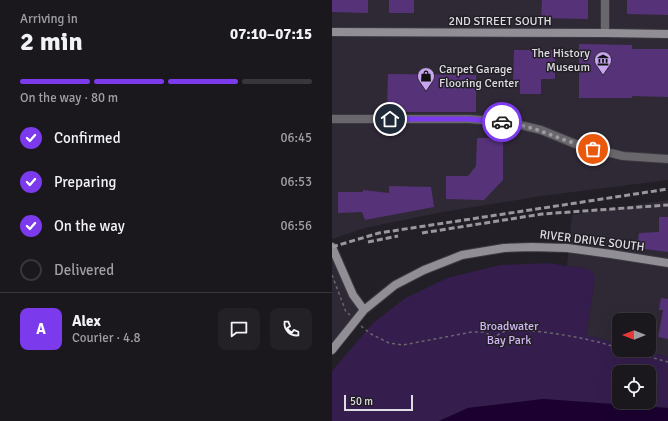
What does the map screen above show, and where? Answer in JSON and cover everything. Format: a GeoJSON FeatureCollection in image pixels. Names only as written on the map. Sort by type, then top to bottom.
{"type":"FeatureCollection","features":[{"type":"Feature","properties":{"kind":"street"},"geometry":{"type":"LineString","coordinates":[[605,0],[605,33]]}},
{"type":"Feature","properties":{"kind":"street","name":"2ND STREET SOUTH"},"geometry":{"type":"LineString","coordinates":[[332,32],[668,34]]}},
{"type":"Feature","properties":{"kind":"street"},"geometry":{"type":"LineString","coordinates":[[332,119],[469,119],[508,122],[541,130],[578,145],[623,156],[668,159]]}},
{"type":"Feature","properties":{"kind":"street"},"geometry":{"type":"LineString","coordinates":[[332,246],[353,295],[364,310]]}},
{"type":"Feature","properties":{"kind":"street","name":"RIVER DRIVE SOUTH"},"geometry":{"type":"LineString","coordinates":[[332,350],[364,310],[395,285],[424,270],[462,255],[504,248],[567,248],[668,263]]}},
{"type":"Feature","properties":{"kind":"path"},"geometry":{"type":"LineString","coordinates":[[332,275],[346,312],[371,334],[389,343],[403,344],[472,332],[484,332],[494,337],[503,332],[528,331],[557,333],[594,340],[612,346]]}},
{"type":"Feature","properties":{"kind":"path"},"geometry":{"type":"LineString","coordinates":[[650,357],[668,362]]}},
{"type":"Feature","properties":{"kind":"shaded area"},"geometry":{"type":"Polygon","coordinates":[[[332,0],[668,0],[668,180],[541,196],[443,212],[365,228],[332,239],[332,0]]]}},
{"type":"Feature","properties":{"kind":"shaded area"},"geometry":{"type":"Polygon","coordinates":[[[668,200],[668,357],[656,354],[656,313],[612,313],[612,342],[586,335],[595,279],[588,269],[567,266],[572,215],[668,200]]]}},
{"type":"Feature","properties":{"kind":"shaded area"},"geometry":{"type":"Polygon","coordinates":[[[336,256],[364,310],[332,350],[332,258],[336,256]]]}},
{"type":"Feature","properties":{"kind":"shaded area"},"geometry":{"type":"Polygon","coordinates":[[[543,399],[612,404],[612,409],[668,408],[668,421],[439,421],[468,408],[543,399]]]}},
{"type":"Feature","properties":{"kind":"green space","name":"Broadwater Bay Park"},"geometry":{"type":"Polygon","coordinates":[[[547,263],[588,269],[593,272],[595,279],[586,335],[612,342],[612,357],[656,357],[656,354],[668,357],[668,408],[656,407],[656,365],[612,365],[612,404],[543,399],[468,408],[439,421],[332,421],[332,371],[372,324],[404,299],[447,278],[500,265],[547,263]]]}},
{"type":"Feature","properties":{"kind":"building"},"geometry":{"type":"Polygon","coordinates":[[[332,0],[368,0],[368,13],[332,12],[332,0]]]}},
{"type":"Feature","properties":{"kind":"building"},"geometry":{"type":"Polygon","coordinates":[[[389,0],[414,0],[414,13],[389,13],[389,0]]]}},
{"type":"Feature","properties":{"kind":"building"},"geometry":{"type":"Polygon","coordinates":[[[542,0],[588,0],[588,19],[541,18],[542,0]]]}},
{"type":"Feature","properties":{"kind":"building"},"geometry":{"type":"Polygon","coordinates":[[[627,0],[668,0],[668,15],[627,14],[627,0]]]}},
{"type":"Feature","properties":{"kind":"building"},"geometry":{"type":"Polygon","coordinates":[[[579,44],[632,45],[632,49],[668,49],[668,97],[632,96],[632,98],[579,98],[579,44]]]}},
{"type":"Feature","properties":{"kind":"building"},"geometry":{"type":"Polygon","coordinates":[[[514,50],[555,50],[555,79],[541,79],[541,94],[520,94],[520,84],[513,84],[514,50]]]}},
{"type":"Feature","properties":{"kind":"building"},"geometry":{"type":"Polygon","coordinates":[[[388,74],[476,75],[476,112],[387,112],[388,74]]]}},
{"type":"Feature","properties":{"kind":"building"},"geometry":{"type":"Polygon","coordinates":[[[477,138],[503,138],[503,180],[484,200],[446,199],[446,176],[468,176],[476,166],[477,138]]]}},
{"type":"Feature","properties":{"kind":"building"},"geometry":{"type":"Polygon","coordinates":[[[389,186],[431,187],[434,207],[365,220],[362,212],[338,213],[338,192],[363,192],[363,190],[389,193],[389,186]]]}},
{"type":"Feature","properties":{"kind":"building"},"geometry":{"type":"Polygon","coordinates":[[[659,217],[668,217],[668,252],[637,248],[639,233],[659,232],[659,217]]]}},
{"type":"Feature","properties":{"kind":"building"},"geometry":{"type":"Polygon","coordinates":[[[661,298],[668,299],[668,339],[658,337],[663,310],[659,310],[661,298]]]}},
{"type":"Feature","properties":{"kind":"railway"},"geometry":{"type":"LineString","coordinates":[[332,247],[379,233],[668,189]]}},
{"type":"Feature","properties":{"kind":"railway"},"geometry":{"type":"LineString","coordinates":[[422,233],[542,214],[668,205]]}},
{"type":"Feature","properties":{"kind":"railway"},"geometry":{"type":"LineString","coordinates":[[368,242],[398,236]]}},
{"type":"Feature","properties":{"kind":"way so far"},"geometry":{"type":"LineString","coordinates":[[502,122],[508,122],[541,130],[578,145],[593,149]]}},
{"type":"Feature","properties":{"kind":"place","name":"The History Museum"},"geometry":{"type":"Point","coordinates":[603,75]}},
{"type":"Feature","properties":{"kind":"place","name":"Carpet Garage Flooring Center"},"geometry":{"type":"Point","coordinates":[426,91]}},
{"type":"Feature","properties":{"kind":"route"},"geometry":{"type":"LineString","coordinates":[[390,119],[469,119],[502,122]]}}]}
